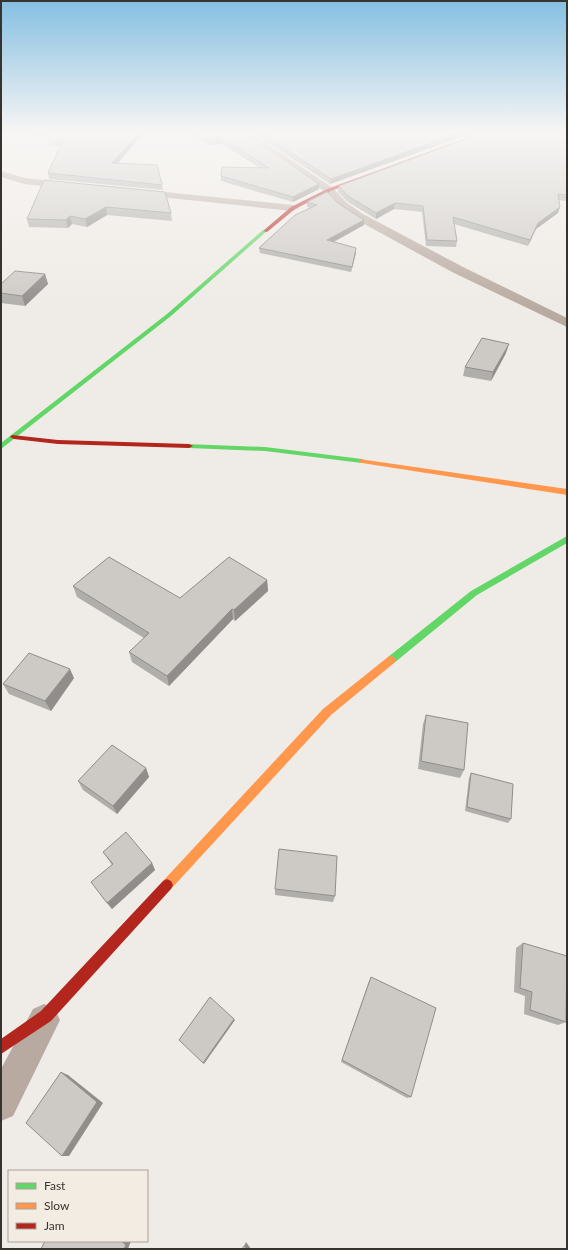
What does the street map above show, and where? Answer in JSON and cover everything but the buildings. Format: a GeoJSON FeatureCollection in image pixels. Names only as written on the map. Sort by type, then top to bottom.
{"type":"FeatureCollection","features":[{"type":"Feature","properties":{"kind":"street"},"geometry":{"type":"LineString","coordinates":[[143,192],[293,208]]}},
{"type":"Feature","properties":{"kind":"street"},"geometry":{"type":"LineString","coordinates":[[1,446],[169,315],[293,208],[324,192]]}},
{"type":"Feature","properties":{"kind":"street"},"geometry":{"type":"LineString","coordinates":[[331,192],[336,200],[348,210],[429,255],[567,323]]}},
{"type":"Feature","properties":{"kind":"street"},"geometry":{"type":"LineString","coordinates":[[14,437],[58,442],[265,449],[374,462],[567,492]]}},
{"type":"Feature","properties":{"kind":"street"},"geometry":{"type":"LineString","coordinates":[[1,1047],[46,1016],[327,712],[474,593],[567,539]]}},
{"type":"Feature","properties":{"kind":"street"},"geometry":{"type":"LineString","coordinates":[[1,1104],[46,1016]]}},
{"type":"Feature","properties":{"kind":"traffic: fast"},"geometry":{"type":"LineString","coordinates":[[1,447],[169,315],[265,231]]}},
{"type":"Feature","properties":{"kind":"traffic: fast"},"geometry":{"type":"LineString","coordinates":[[189,446],[265,449],[362,461]]}},
{"type":"Feature","properties":{"kind":"traffic: fast"},"geometry":{"type":"LineString","coordinates":[[391,660],[474,593],[567,539]]}},
{"type":"Feature","properties":{"kind":"traffic: slow"},"geometry":{"type":"LineString","coordinates":[[362,461],[567,492]]}},
{"type":"Feature","properties":{"kind":"traffic: slow"},"geometry":{"type":"LineString","coordinates":[[167,885],[327,712],[391,660]]}},
{"type":"Feature","properties":{"kind":"traffic: jam"},"geometry":{"type":"LineString","coordinates":[[265,231],[293,208],[324,192]]}},
{"type":"Feature","properties":{"kind":"traffic: jam"},"geometry":{"type":"LineString","coordinates":[[14,437],[58,442],[189,446]]}},
{"type":"Feature","properties":{"kind":"traffic: jam"},"geometry":{"type":"LineString","coordinates":[[1,1047],[46,1016],[167,885]]}}]}
